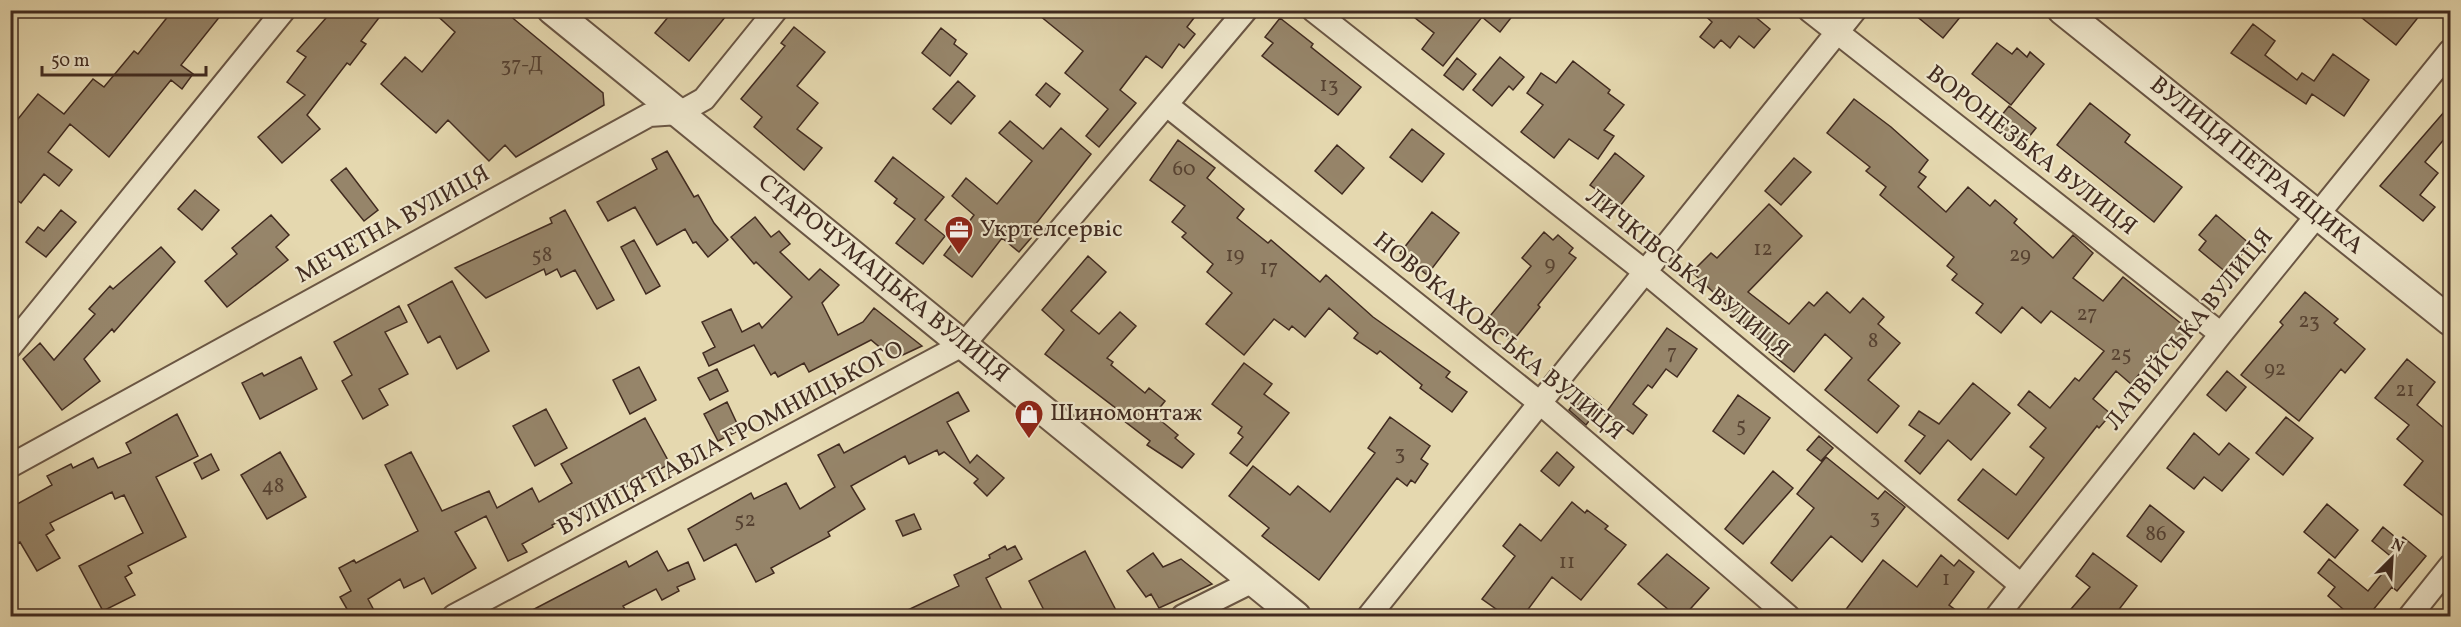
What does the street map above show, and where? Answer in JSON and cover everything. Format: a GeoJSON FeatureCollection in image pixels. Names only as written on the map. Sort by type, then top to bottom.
{"type":"FeatureCollection","features":[{"type":"Feature","properties":{"kind":"street"},"geometry":{"type":"LineString","coordinates":[[10,347],[284,10]]}},
{"type":"Feature","properties":{"kind":"street","name":"СТАРОЧУМАЦЬКА ВУЛИЦЯ"},"geometry":{"type":"LineString","coordinates":[[552,10],[1296,616]]}},
{"type":"Feature","properties":{"kind":"street","name":"МЕЧЕТНА ВУЛИЦЯ"},"geometry":{"type":"LineString","coordinates":[[10,466],[649,115],[680,113],[704,99],[776,10]]}},
{"type":"Feature","properties":{"kind":"street","name":"ВУЛИЦЯ ПАВЛА ГРОМНИЦЬКОГО"},"geometry":{"type":"LineString","coordinates":[[454,616],[964,344],[1168,106],[1246,10]]}},
{"type":"Feature","properties":{"kind":"street","name":"ЛИЧКІВСЬКА ВУЛИЦЯ"},"geometry":{"type":"LineString","coordinates":[[1313,10],[1644,271],[2021,585]]}},
{"type":"Feature","properties":{"kind":"street","name":"ВОРОНЕЗЬКА ВУЛИЦЯ"},"geometry":{"type":"LineString","coordinates":[[1809,10],[2221,334]]}},
{"type":"Feature","properties":{"kind":"street"},"geometry":{"type":"LineString","coordinates":[[1369,616],[1855,10]]}},
{"type":"Feature","properties":{"kind":"street","name":"ВУЛИЦЯ ПЕТРА ЯЦИКА"},"geometry":{"type":"LineString","coordinates":[[2062,10],[2451,321]]}},
{"type":"Feature","properties":{"kind":"street","name":"ЛАТВІЙСЬКА ВУЛИЦЯ"},"geometry":{"type":"LineString","coordinates":[[1996,616],[2451,51]]}},
{"type":"Feature","properties":{"kind":"street","name":"НОВОКАХОВСЬКА ВУЛИЦЯ"},"geometry":{"type":"LineString","coordinates":[[1168,106],[1540,403],[1788,616]]}},
{"type":"Feature","properties":{"kind":"street"},"geometry":{"type":"LineString","coordinates":[[2410,616],[2451,566]]}},
{"type":"Feature","properties":{"kind":"street"},"geometry":{"type":"LineString","coordinates":[[1183,616],[1253,581]]}},
{"type":"Feature","properties":{"kind":"building"},"geometry":{"type":"Polygon","coordinates":[[[173,10],[225,10],[181,65],[193,74],[182,89],[171,80],[109,157],[70,124],[48,152],[72,170],[59,186],[44,174],[21,203],[10,195],[10,129],[38,94],[64,114],[93,79],[104,87],[134,51],[138,54],[173,10]]]}},
{"type":"Feature","properties":{"kind":"building"},"geometry":{"type":"Polygon","coordinates":[[[333,10],[385,10],[361,41],[366,44],[350,65],[347,63],[307,115],[320,129],[282,163],[258,137],[305,95],[287,82],[306,57],[297,51],[333,10]]]}},
{"type":"Feature","properties":{"kind":"building"},"geometry":{"type":"Polygon","coordinates":[[[431,10],[503,10],[603,93],[604,105],[516,157],[505,145],[489,161],[448,120],[436,133],[381,84],[405,57],[422,72],[455,32],[431,10]]]}},
{"type":"Feature","properties":{"kind":"building"},"geometry":{"type":"Polygon","coordinates":[[[669,10],[731,10],[689,61],[655,33],[669,16],[669,10]]]}},
{"type":"Feature","properties":{"kind":"building"},"geometry":{"type":"Polygon","coordinates":[[[1200,10],[1187,27],[1195,34],[1184,48],[1179,44],[1162,68],[1146,56],[1120,90],[1136,103],[1099,147],[1086,136],[1108,109],[1065,73],[1083,51],[1034,11],[1200,10]]]}},
{"type":"Feature","properties":{"kind":"building"},"geometry":{"type":"Polygon","coordinates":[[[1405,10],[1517,10],[1500,32],[1482,17],[1443,66],[1422,49],[1434,33],[1405,10]]]}},
{"type":"Feature","properties":{"kind":"building"},"geometry":{"type":"Polygon","coordinates":[[[1699,10],[1747,10],[1770,29],[1754,48],[1739,36],[1730,48],[1721,40],[1714,48],[1700,37],[1712,22],[1699,10]]]}},
{"type":"Feature","properties":{"kind":"building"},"geometry":{"type":"Polygon","coordinates":[[[1909,10],[1966,10],[1943,38],[1909,10]]]}},
{"type":"Feature","properties":{"kind":"building"},"geometry":{"type":"Polygon","coordinates":[[[2352,10],[2424,10],[2396,45],[2352,10]]]}},
{"type":"Feature","properties":{"kind":"building"},"geometry":{"type":"Polygon","coordinates":[[[1280,18],[1313,44],[1311,47],[1361,87],[1338,115],[1262,56],[1273,43],[1265,37],[1280,18]]]}},
{"type":"Feature","properties":{"kind":"building"},"geometry":{"type":"Polygon","coordinates":[[[2253,24],[2275,41],[2265,55],[2297,80],[2302,73],[2314,81],[2333,54],[2369,80],[2344,116],[2312,94],[2306,104],[2231,53],[2253,24]]]}},
{"type":"Feature","properties":{"kind":"building"},"geometry":{"type":"Polygon","coordinates":[[[794,27],[825,52],[797,86],[818,103],[797,129],[822,148],[804,170],[754,127],[762,117],[741,99],[785,46],[781,43],[794,27]]]}},
{"type":"Feature","properties":{"kind":"building"},"geometry":{"type":"Polygon","coordinates":[[[941,28],[956,40],[954,44],[967,54],[950,76],[922,53],[941,28]]]}},
{"type":"Feature","properties":{"kind":"building"},"geometry":{"type":"Polygon","coordinates":[[[1997,43],[2012,54],[2017,48],[2027,57],[2030,52],[2044,64],[2011,105],[1972,74],[1997,43]]]}},
{"type":"Feature","properties":{"kind":"building"},"geometry":{"type":"Polygon","coordinates":[[[1500,57],[1524,77],[1513,90],[1509,86],[1492,106],[1473,90],[1500,57]]]}},
{"type":"Feature","properties":{"kind":"building"},"geometry":{"type":"Polygon","coordinates":[[[1457,58],[1476,74],[1463,90],[1444,75],[1457,58]]]}},
{"type":"Feature","properties":{"kind":"building"},"geometry":{"type":"Polygon","coordinates":[[[1573,61],[1610,90],[1608,93],[1624,105],[1604,130],[1614,136],[1598,159],[1569,139],[1554,158],[1521,132],[1543,105],[1527,93],[1541,73],[1556,83],[1573,61]]]}},
{"type":"Feature","properties":{"kind":"building"},"geometry":{"type":"Polygon","coordinates":[[[958,81],[975,96],[951,124],[933,109],[958,81]]]}},
{"type":"Feature","properties":{"kind":"building"},"geometry":{"type":"Polygon","coordinates":[[[1046,83],[1060,94],[1050,107],[1036,95],[1046,83]]]}},
{"type":"Feature","properties":{"kind":"building"},"geometry":{"type":"Polygon","coordinates":[[[1854,99],[1891,127],[1928,160],[1919,172],[1926,177],[1918,187],[1946,212],[1968,187],[1990,206],[1995,200],[2017,219],[2014,223],[2053,258],[2073,235],[2093,253],[2073,278],[2103,301],[2123,277],[2188,329],[2174,347],[2167,341],[2131,384],[2116,371],[2093,399],[2111,414],[2099,428],[2097,426],[2008,539],[1958,500],[1983,469],[2016,495],[2044,458],[2030,447],[2046,428],[2018,405],[2029,391],[2050,408],[2075,378],[2079,381],[2104,351],[2051,311],[2041,323],[2022,307],[2001,333],[1976,313],[1983,304],[1952,280],[1957,274],[1947,266],[1954,257],[1880,195],[1886,187],[1866,171],[1870,167],[1827,133],[1854,99]]]}},
{"type":"Feature","properties":{"kind":"building"},"geometry":{"type":"Polygon","coordinates":[[[2090,103],[2130,135],[2125,142],[2182,187],[2154,222],[2057,145],[2090,103]]]}},
{"type":"Feature","properties":{"kind":"building"},"geometry":{"type":"Polygon","coordinates":[[[2451,104],[2451,131],[2425,162],[2438,173],[2420,195],[2435,207],[2423,221],[2380,186],[2451,104]]]}},
{"type":"Feature","properties":{"kind":"building"},"geometry":{"type":"Polygon","coordinates":[[[2009,106],[2036,128],[2020,148],[1993,126],[2009,106]]]}},
{"type":"Feature","properties":{"kind":"building"},"geometry":{"type":"Polygon","coordinates":[[[1010,121],[1043,149],[1061,128],[1091,154],[1027,235],[1031,238],[1019,252],[1002,238],[972,277],[944,255],[974,215],[952,196],[966,178],[997,204],[1032,161],[999,133],[1010,121]]]}},
{"type":"Feature","properties":{"kind":"building"},"geometry":{"type":"Polygon","coordinates":[[[1412,129],[1444,154],[1422,182],[1390,157],[1412,129]]]}},
{"type":"Feature","properties":{"kind":"building"},"geometry":{"type":"Polygon","coordinates":[[[1178,140],[1215,168],[1207,178],[1244,209],[1237,218],[1268,243],[1271,240],[1320,282],[1326,275],[1373,317],[1450,372],[1446,377],[1467,392],[1452,412],[1420,388],[1422,385],[1380,351],[1377,354],[1354,338],[1358,333],[1329,308],[1305,337],[1292,326],[1289,330],[1274,319],[1244,355],[1206,324],[1232,293],[1207,272],[1213,264],[1182,237],[1186,233],[1172,222],[1185,206],[1150,180],[1178,140]]]}},
{"type":"Feature","properties":{"kind":"building"},"geometry":{"type":"Polygon","coordinates":[[[1337,145],[1364,168],[1342,194],[1315,171],[1337,145]]]}},
{"type":"Feature","properties":{"kind":"building"},"geometry":{"type":"Polygon","coordinates":[[[667,151],[694,197],[698,195],[714,223],[728,240],[708,257],[696,242],[693,243],[685,229],[657,245],[635,207],[608,221],[597,202],[657,169],[652,159],[667,151]]]}},
{"type":"Feature","properties":{"kind":"building"},"geometry":{"type":"Polygon","coordinates":[[[1615,153],[1644,176],[1620,206],[1613,201],[1609,207],[1595,195],[1598,191],[1590,185],[1615,153]]]}},
{"type":"Feature","properties":{"kind":"building"},"geometry":{"type":"Polygon","coordinates":[[[893,157],[944,197],[925,220],[945,236],[923,264],[896,243],[915,219],[894,203],[897,199],[875,181],[893,157]]]}},
{"type":"Feature","properties":{"kind":"building"},"geometry":{"type":"Polygon","coordinates":[[[1794,158],[1811,172],[1781,205],[1765,191],[1794,158]]]}},
{"type":"Feature","properties":{"kind":"building"},"geometry":{"type":"Polygon","coordinates":[[[346,168],[378,210],[364,221],[331,180],[346,168]]]}},
{"type":"Feature","properties":{"kind":"building"},"geometry":{"type":"Polygon","coordinates":[[[195,190],[219,210],[202,230],[178,209],[195,190]]]}},
{"type":"Feature","properties":{"kind":"building"},"geometry":{"type":"Polygon","coordinates":[[[1769,204],[1802,236],[1748,292],[1789,324],[1809,302],[1814,306],[1827,292],[1850,313],[1863,298],[1884,317],[1878,324],[1900,343],[1868,380],[1899,406],[1877,433],[1825,390],[1852,358],[1825,334],[1794,372],[1768,351],[1771,347],[1730,312],[1732,310],[1692,272],[1711,253],[1717,258],[1769,204]]]}},
{"type":"Feature","properties":{"kind":"building"},"geometry":{"type":"Polygon","coordinates":[[[61,210],[76,222],[46,257],[26,242],[38,227],[44,231],[61,210]]]}},
{"type":"Feature","properties":{"kind":"building"},"geometry":{"type":"Polygon","coordinates":[[[565,210],[614,300],[597,309],[575,270],[561,277],[557,269],[546,275],[544,269],[486,298],[455,268],[552,223],[550,218],[565,210]]]}},
{"type":"Feature","properties":{"kind":"building"},"geometry":{"type":"Polygon","coordinates":[[[1432,212],[1459,233],[1427,275],[1400,253],[1432,212]]]}},
{"type":"Feature","properties":{"kind":"building"},"geometry":{"type":"Polygon","coordinates":[[[271,215],[289,235],[276,247],[288,260],[227,307],[205,281],[237,254],[232,248],[271,215]]]}},
{"type":"Feature","properties":{"kind":"building"},"geometry":{"type":"Polygon","coordinates":[[[2216,215],[2250,244],[2227,273],[2199,250],[2206,241],[2199,235],[2216,215]]]}},
{"type":"Feature","properties":{"kind":"building"},"geometry":{"type":"Polygon","coordinates":[[[755,217],[771,237],[779,231],[790,244],[780,252],[809,280],[820,269],[839,285],[822,303],[838,335],[863,322],[874,308],[922,346],[894,359],[871,340],[809,372],[804,363],[778,377],[775,372],[771,375],[754,345],[709,366],[703,353],[715,347],[702,322],[731,309],[742,332],[759,323],[762,328],[792,297],[756,262],[754,264],[731,237],[755,217]]]}},
{"type":"Feature","properties":{"kind":"building"},"geometry":{"type":"Polygon","coordinates":[[[1544,232],[1553,240],[1558,235],[1573,248],[1569,253],[1576,258],[1512,342],[1486,321],[1531,266],[1522,258],[1544,232]]]}},
{"type":"Feature","properties":{"kind":"building"},"geometry":{"type":"Polygon","coordinates":[[[634,240],[660,286],[646,294],[621,247],[634,240]]]}},
{"type":"Feature","properties":{"kind":"building"},"geometry":{"type":"Polygon","coordinates":[[[161,247],[175,262],[114,332],[112,329],[84,359],[100,381],[62,410],[23,359],[40,343],[54,360],[95,314],[89,309],[110,286],[113,289],[161,247]]]}},
{"type":"Feature","properties":{"kind":"building"},"geometry":{"type":"Polygon","coordinates":[[[1088,256],[1106,272],[1071,311],[1099,334],[1120,312],[1136,326],[1107,358],[1113,362],[1111,365],[1145,393],[1149,388],[1165,401],[1154,415],[1178,435],[1175,438],[1194,454],[1182,468],[1147,445],[1150,441],[1123,420],[1126,416],[1045,354],[1064,330],[1042,310],[1088,256]]]}},
{"type":"Feature","properties":{"kind":"building"},"geometry":{"type":"Polygon","coordinates":[[[452,281],[489,351],[457,369],[440,336],[428,343],[408,305],[452,281]]]}},
{"type":"Feature","properties":{"kind":"building"},"geometry":{"type":"Polygon","coordinates":[[[2305,292],[2338,319],[2334,323],[2365,349],[2345,373],[2341,369],[2299,421],[2241,375],[2283,325],[2280,322],[2305,292]]]}},
{"type":"Feature","properties":{"kind":"building"},"geometry":{"type":"Polygon","coordinates":[[[399,306],[407,322],[385,332],[408,374],[379,389],[388,405],[363,419],[342,381],[352,375],[334,342],[399,306]]]}},
{"type":"Feature","properties":{"kind":"building"},"geometry":{"type":"Polygon","coordinates":[[[1667,328],[1697,349],[1677,377],[1666,369],[1652,388],[1648,385],[1633,404],[1647,415],[1633,434],[1605,414],[1667,328]]]}},
{"type":"Feature","properties":{"kind":"building"},"geometry":{"type":"Polygon","coordinates":[[[301,357],[317,389],[260,419],[242,383],[262,373],[264,376],[301,357]]]}},
{"type":"Feature","properties":{"kind":"building"},"geometry":{"type":"Polygon","coordinates":[[[2407,359],[2435,382],[2417,405],[2451,434],[2451,522],[2404,485],[2423,461],[2397,439],[2409,425],[2375,398],[2407,359]]]}},
{"type":"Feature","properties":{"kind":"building"},"geometry":{"type":"Polygon","coordinates":[[[1244,363],[1272,384],[1264,394],[1289,413],[1247,466],[1230,453],[1243,437],[1238,433],[1242,427],[1212,404],[1244,363]]]}},
{"type":"Feature","properties":{"kind":"building"},"geometry":{"type":"Polygon","coordinates":[[[639,367],[656,400],[630,414],[613,380],[639,367]]]}},
{"type":"Feature","properties":{"kind":"building"},"geometry":{"type":"Polygon","coordinates":[[[717,369],[728,391],[710,400],[698,378],[717,369]]]}},
{"type":"Feature","properties":{"kind":"building"},"geometry":{"type":"Polygon","coordinates":[[[2227,371],[2246,387],[2226,411],[2207,395],[2227,371]]]}},
{"type":"Feature","properties":{"kind":"building"},"geometry":{"type":"Polygon","coordinates":[[[1973,383],[2010,413],[1971,460],[1948,440],[1920,474],[1905,461],[1925,436],[1909,425],[1919,411],[1939,424],[1973,383]]]}},
{"type":"Feature","properties":{"kind":"building"},"geometry":{"type":"Polygon","coordinates":[[[1583,391],[1601,405],[1586,425],[1569,410],[1583,391]]]}},
{"type":"Feature","properties":{"kind":"building"},"geometry":{"type":"Polygon","coordinates":[[[958,392],[969,411],[947,422],[970,463],[977,455],[1004,478],[987,496],[974,483],[978,479],[944,452],[939,455],[937,450],[909,464],[905,456],[851,486],[865,509],[828,532],[830,536],[771,568],[774,573],[756,582],[736,544],[704,561],[688,529],[751,493],[754,499],[786,483],[800,509],[835,487],[818,455],[839,444],[844,453],[958,392]]]}},
{"type":"Feature","properties":{"kind":"building"},"geometry":{"type":"Polygon","coordinates":[[[1738,395],[1770,418],[1744,454],[1713,431],[1738,395]]]}},
{"type":"Feature","properties":{"kind":"building"},"geometry":{"type":"Polygon","coordinates":[[[727,402],[740,430],[718,441],[704,414],[727,402]]]}},
{"type":"Feature","properties":{"kind":"building"},"geometry":{"type":"Polygon","coordinates":[[[546,409],[567,448],[535,466],[513,426],[546,409]]]}},
{"type":"Feature","properties":{"kind":"building"},"geometry":{"type":"Polygon","coordinates":[[[177,414],[198,456],[156,477],[186,537],[128,566],[132,573],[125,577],[135,595],[103,611],[79,566],[143,533],[124,495],[115,499],[112,492],[50,523],[54,530],[46,535],[60,558],[37,571],[20,542],[10,547],[10,508],[52,485],[47,476],[71,464],[73,468],[93,458],[98,468],[131,453],[126,443],[177,414]]]}},
{"type":"Feature","properties":{"kind":"building"},"geometry":{"type":"Polygon","coordinates":[[[1390,417],[1430,446],[1421,459],[1428,464],[1415,483],[1411,480],[1407,486],[1397,478],[1319,580],[1262,536],[1269,528],[1229,496],[1253,466],[1290,495],[1298,486],[1330,512],[1375,453],[1368,448],[1390,417]]]}},
{"type":"Feature","properties":{"kind":"building"},"geometry":{"type":"Polygon","coordinates":[[[2286,417],[2313,438],[2283,475],[2256,453],[2286,417]]]}},
{"type":"Feature","properties":{"kind":"building"},"geometry":{"type":"Polygon","coordinates":[[[645,418],[670,464],[552,525],[553,527],[522,544],[527,552],[508,561],[486,516],[455,532],[476,568],[432,594],[424,578],[404,588],[400,579],[368,599],[377,616],[351,616],[340,597],[351,591],[339,568],[354,560],[356,563],[418,531],[385,465],[411,452],[442,511],[489,491],[497,508],[532,488],[539,502],[572,483],[561,464],[645,418]]]}},
{"type":"Feature","properties":{"kind":"building"},"geometry":{"type":"Polygon","coordinates":[[[2194,433],[2219,455],[2229,443],[2249,459],[2222,491],[2204,477],[2194,489],[2167,468],[2194,433]]]}},
{"type":"Feature","properties":{"kind":"building"},"geometry":{"type":"Polygon","coordinates":[[[1819,436],[1833,448],[1821,461],[1807,450],[1819,436]]]}},
{"type":"Feature","properties":{"kind":"building"},"geometry":{"type":"Polygon","coordinates":[[[280,452],[306,497],[267,519],[241,475],[280,452]]]}},
{"type":"Feature","properties":{"kind":"building"},"geometry":{"type":"Polygon","coordinates":[[[1557,452],[1574,467],[1559,486],[1541,471],[1557,452]]]}},
{"type":"Feature","properties":{"kind":"building"},"geometry":{"type":"Polygon","coordinates":[[[211,454],[219,470],[202,479],[194,463],[211,454]]]}},
{"type":"Feature","properties":{"kind":"building"},"geometry":{"type":"Polygon","coordinates":[[[1826,457],[1878,499],[1885,491],[1905,507],[1862,562],[1831,536],[1792,581],[1771,563],[1814,508],[1797,494],[1826,457]]]}},
{"type":"Feature","properties":{"kind":"building"},"geometry":{"type":"Polygon","coordinates":[[[1773,471],[1793,488],[1743,544],[1725,529],[1773,471]]]}},
{"type":"Feature","properties":{"kind":"building"},"geometry":{"type":"Polygon","coordinates":[[[1572,502],[1585,513],[1587,510],[1608,526],[1605,529],[1626,545],[1581,600],[1552,577],[1523,616],[1506,616],[1482,599],[1515,556],[1503,546],[1520,524],[1541,541],[1572,502]]]}},
{"type":"Feature","properties":{"kind":"building"},"geometry":{"type":"Polygon","coordinates":[[[2327,504],[2358,530],[2335,558],[2304,532],[2327,504]]]}},
{"type":"Feature","properties":{"kind":"building"},"geometry":{"type":"Polygon","coordinates":[[[2150,505],[2184,532],[2161,562],[2127,536],[2150,505]]]}},
{"type":"Feature","properties":{"kind":"building"},"geometry":{"type":"Polygon","coordinates":[[[914,514],[921,529],[903,536],[896,521],[914,514]]]}},
{"type":"Feature","properties":{"kind":"building"},"geometry":{"type":"Polygon","coordinates":[[[2383,527],[2400,541],[2403,537],[2426,556],[2397,591],[2392,587],[2368,616],[2351,616],[2328,596],[2335,587],[2318,573],[2329,559],[2368,591],[2394,559],[2372,541],[2383,527]]]}},
{"type":"Feature","properties":{"kind":"building"},"geometry":{"type":"Polygon","coordinates":[[[1005,546],[1007,550],[1015,546],[1022,559],[986,578],[1005,616],[895,616],[959,586],[954,575],[990,558],[989,555],[1005,546]]]}},
{"type":"Feature","properties":{"kind":"building"},"geometry":{"type":"Polygon","coordinates":[[[657,551],[668,571],[688,562],[695,579],[677,587],[679,591],[662,600],[656,589],[623,606],[629,616],[521,616],[626,561],[629,567],[657,551]]]}},
{"type":"Feature","properties":{"kind":"building"},"geometry":{"type":"Polygon","coordinates":[[[1085,551],[1119,616],[1047,616],[1029,581],[1085,551]]]}},
{"type":"Feature","properties":{"kind":"building"},"geometry":{"type":"Polygon","coordinates":[[[1153,553],[1163,567],[1181,559],[1212,584],[1159,608],[1151,594],[1146,597],[1127,571],[1153,553]]]}},
{"type":"Feature","properties":{"kind":"building"},"geometry":{"type":"Polygon","coordinates":[[[2093,553],[2137,586],[2114,616],[2065,616],[2090,587],[2076,576],[2093,553]]]}},
{"type":"Feature","properties":{"kind":"building"},"geometry":{"type":"Polygon","coordinates":[[[1667,554],[1709,588],[1684,616],[1676,616],[1638,584],[1667,554]]]}},
{"type":"Feature","properties":{"kind":"building"},"geometry":{"type":"Polygon","coordinates":[[[1941,555],[1954,566],[1959,560],[1974,572],[1949,605],[1964,616],[1841,616],[1883,560],[1917,587],[1941,555]]]}},
{"type":"Feature","properties":{"kind":"place","name":"Укртелсервіс"},"geometry":{"type":"Point","coordinates":[959,256]}},
{"type":"Feature","properties":{"kind":"place","name":"Шиномонтаж"},"geometry":{"type":"Point","coordinates":[1029,440]}}]}
